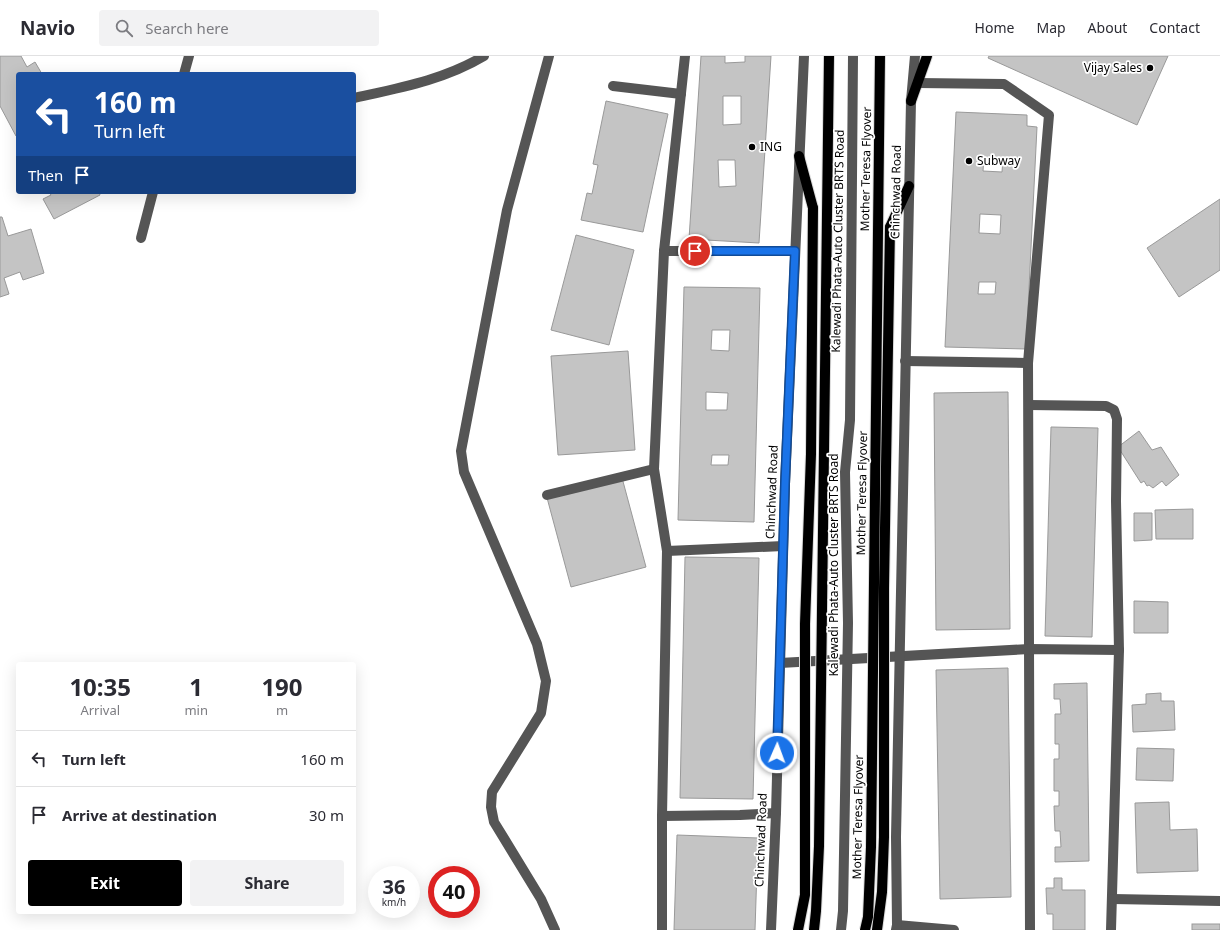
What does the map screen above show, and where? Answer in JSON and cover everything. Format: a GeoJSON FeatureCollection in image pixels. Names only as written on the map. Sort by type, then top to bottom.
{"type":"FeatureCollection","features":[{"type":"Feature","properties":{"kind":"main road"},"geometry":{"type":"LineString","coordinates":[[814,930],[819,846],[829,56]]}},
{"type":"Feature","properties":{"kind":"main road","name":"Mother Teresa Flyover"},"geometry":{"type":"LineString","coordinates":[[865,930],[868,917],[871,847],[880,56]]}},
{"type":"Feature","properties":{"kind":"main road"},"geometry":{"type":"LineString","coordinates":[[911,101],[927,56]]}},
{"type":"Feature","properties":{"kind":"main road"},"geometry":{"type":"LineString","coordinates":[[798,930],[805,895],[806,624],[811,454],[813,208],[799,156]]}},
{"type":"Feature","properties":{"kind":"main road"},"geometry":{"type":"LineString","coordinates":[[877,930],[882,892],[884,837],[884,588],[890,227],[909,186]]}},
{"type":"Feature","properties":{"kind":"street"},"geometry":{"type":"LineString","coordinates":[[185,72],[189,56]]}},
{"type":"Feature","properties":{"kind":"street"},"geometry":{"type":"LineString","coordinates":[[356,98],[423,83],[468,66],[484,56]]}},
{"type":"Feature","properties":{"kind":"street"},"geometry":{"type":"LineString","coordinates":[[549,56],[507,210],[461,451],[464,472],[537,644],[546,681],[541,714],[492,792],[490,807],[494,822],[541,899],[555,930]]}},
{"type":"Feature","properties":{"kind":"street"},"geometry":{"type":"LineString","coordinates":[[662,930],[662,816],[667,551],[654,469],[664,251],[685,56]]}},
{"type":"Feature","properties":{"kind":"street","name":"Chinchwad Road"},"geometry":{"type":"LineString","coordinates":[[770,930],[776,813],[783,546],[804,56]]}},
{"type":"Feature","properties":{"kind":"street","name":"Kalewadi Phata-Auto Cluster BRTS Road"},"geometry":{"type":"LineString","coordinates":[[841,930],[843,911],[848,623],[845,472],[850,420],[853,56]]}},
{"type":"Feature","properties":{"kind":"street","name":"Chinchwad Road"},"geometry":{"type":"LineString","coordinates":[[897,928],[896,837],[905,361],[911,101],[915,56]]}},
{"type":"Feature","properties":{"kind":"street"},"geometry":{"type":"LineString","coordinates":[[918,83],[1004,84],[1049,115],[1028,363],[1030,930]]}},
{"type":"Feature","properties":{"kind":"street"},"geometry":{"type":"LineString","coordinates":[[613,86],[681,94]]}},
{"type":"Feature","properties":{"kind":"street"},"geometry":{"type":"LineString","coordinates":[[141,238],[152,194]]}},
{"type":"Feature","properties":{"kind":"street"},"geometry":{"type":"LineString","coordinates":[[664,251],[795,251]]}},
{"type":"Feature","properties":{"kind":"street"},"geometry":{"type":"LineString","coordinates":[[905,361],[1028,363]]}},
{"type":"Feature","properties":{"kind":"street"},"geometry":{"type":"LineString","coordinates":[[1029,405],[1106,406],[1114,410],[1117,419],[1116,501],[1119,650],[1111,930]]}},
{"type":"Feature","properties":{"kind":"street"},"geometry":{"type":"LineString","coordinates":[[547,495],[654,469]]}},
{"type":"Feature","properties":{"kind":"street"},"geometry":{"type":"LineString","coordinates":[[667,551],[783,546]]}},
{"type":"Feature","properties":{"kind":"street"},"geometry":{"type":"LineString","coordinates":[[780,663],[899,655],[1029,649],[1119,650]]}},
{"type":"Feature","properties":{"kind":"street"},"geometry":{"type":"LineString","coordinates":[[662,816],[776,813]]}},
{"type":"Feature","properties":{"kind":"street"},"geometry":{"type":"LineString","coordinates":[[1113,899],[1220,901]]}},
{"type":"Feature","properties":{"kind":"street"},"geometry":{"type":"LineString","coordinates":[[897,928],[954,930]]}},
{"type":"Feature","properties":{"kind":"building"},"geometry":{"type":"Polygon","coordinates":[[[0,56],[21,56],[27,67],[35,62],[41,72],[16,72],[16,136],[0,106],[0,56]]]}},
{"type":"Feature","properties":{"kind":"building"},"geometry":{"type":"Polygon","coordinates":[[[701,56],[725,56],[725,63],[745,62],[745,56],[771,56],[759,243],[689,239],[701,56]],[[723,96],[723,125],[741,124],[741,96],[723,96]],[[718,160],[719,187],[736,186],[735,160],[718,160]]]}},
{"type":"Feature","properties":{"kind":"building"},"geometry":{"type":"Polygon","coordinates":[[[989,56],[1168,56],[1137,125],[988,58],[989,56]]]}},
{"type":"Feature","properties":{"kind":"building"},"geometry":{"type":"Polygon","coordinates":[[[606,101],[668,114],[643,232],[581,220],[587,193],[592,194],[598,165],[593,164],[606,101]]]}},
{"type":"Feature","properties":{"kind":"building"},"geometry":{"type":"Polygon","coordinates":[[[956,112],[1027,115],[1027,126],[1037,127],[1026,349],[945,347],[956,112]],[[984,158],[983,171],[1002,172],[1003,159],[984,158]],[[980,214],[979,233],[1000,234],[1001,215],[980,214]],[[979,282],[978,294],[995,294],[996,282],[979,282]]]}},
{"type":"Feature","properties":{"kind":"building"},"geometry":{"type":"Polygon","coordinates":[[[50,194],[100,195],[54,219],[43,199],[51,195],[50,194]]]}},
{"type":"Feature","properties":{"kind":"building"},"geometry":{"type":"Polygon","coordinates":[[[1220,199],[1220,270],[1179,297],[1147,248],[1220,199]]]}},
{"type":"Feature","properties":{"kind":"building"},"geometry":{"type":"Polygon","coordinates":[[[0,217],[2,217],[8,236],[31,229],[44,273],[23,280],[20,272],[4,278],[9,294],[0,297],[0,217]]]}},
{"type":"Feature","properties":{"kind":"building"},"geometry":{"type":"Polygon","coordinates":[[[576,235],[634,250],[609,345],[551,330],[576,235]]]}},
{"type":"Feature","properties":{"kind":"building"},"geometry":{"type":"Polygon","coordinates":[[[684,287],[760,288],[754,522],[678,520],[684,287]],[[712,330],[711,350],[729,351],[730,330],[712,330]],[[706,392],[706,410],[727,410],[728,393],[706,392]],[[712,455],[711,465],[728,465],[729,455],[712,455]]]}},
{"type":"Feature","properties":{"kind":"building"},"geometry":{"type":"Polygon","coordinates":[[[628,351],[635,450],[558,455],[551,356],[628,351]]]}},
{"type":"Feature","properties":{"kind":"building"},"geometry":{"type":"Polygon","coordinates":[[[1008,392],[1010,629],[936,630],[934,393],[1008,392]]]}},
{"type":"Feature","properties":{"kind":"building"},"geometry":{"type":"Polygon","coordinates":[[[1051,427],[1098,428],[1092,637],[1045,636],[1051,427]]]}},
{"type":"Feature","properties":{"kind":"building"},"geometry":{"type":"Polygon","coordinates":[[[1139,431],[1152,450],[1161,447],[1179,475],[1166,486],[1162,481],[1153,488],[1149,485],[1147,486],[1144,481],[1141,483],[1118,447],[1139,431]]]}},
{"type":"Feature","properties":{"kind":"building"},"geometry":{"type":"Polygon","coordinates":[[[621,474],[646,567],[571,587],[546,494],[621,474]]]}},
{"type":"Feature","properties":{"kind":"building"},"geometry":{"type":"Polygon","coordinates":[[[1193,509],[1193,539],[1156,539],[1155,510],[1193,509]]]}},
{"type":"Feature","properties":{"kind":"building"},"geometry":{"type":"Polygon","coordinates":[[[1134,513],[1152,513],[1152,540],[1134,541],[1134,513]]]}},
{"type":"Feature","properties":{"kind":"building"},"geometry":{"type":"Polygon","coordinates":[[[685,557],[759,558],[753,799],[680,798],[685,557]]]}},
{"type":"Feature","properties":{"kind":"building"},"geometry":{"type":"Polygon","coordinates":[[[1134,601],[1168,602],[1168,633],[1134,633],[1134,601]]]}},
{"type":"Feature","properties":{"kind":"building"},"geometry":{"type":"Polygon","coordinates":[[[1008,668],[1011,897],[940,899],[936,670],[1008,668]]]}},
{"type":"Feature","properties":{"kind":"building"},"geometry":{"type":"Polygon","coordinates":[[[1087,683],[1089,861],[1055,862],[1055,847],[1061,847],[1060,831],[1055,831],[1054,806],[1059,806],[1059,791],[1054,791],[1054,759],[1059,759],[1059,744],[1055,744],[1055,714],[1061,714],[1060,699],[1054,699],[1054,684],[1087,683]]]}},
{"type":"Feature","properties":{"kind":"building"},"geometry":{"type":"Polygon","coordinates":[[[1161,693],[1161,701],[1174,701],[1175,730],[1133,732],[1132,705],[1146,704],[1146,694],[1161,693]]]}},
{"type":"Feature","properties":{"kind":"building"},"geometry":{"type":"Polygon","coordinates":[[[1137,748],[1174,749],[1173,781],[1136,780],[1137,748]]]}},
{"type":"Feature","properties":{"kind":"building"},"geometry":{"type":"Polygon","coordinates":[[[1169,802],[1170,830],[1197,829],[1198,871],[1137,873],[1135,803],[1169,802]]]}},
{"type":"Feature","properties":{"kind":"building"},"geometry":{"type":"Polygon","coordinates":[[[677,835],[758,838],[755,930],[674,930],[677,835]]]}},
{"type":"Feature","properties":{"kind":"building"},"geometry":{"type":"Polygon","coordinates":[[[1054,878],[1062,878],[1062,890],[1085,890],[1085,930],[1053,930],[1053,914],[1047,914],[1046,888],[1054,888],[1054,878]]]}},
{"type":"Feature","properties":{"kind":"building"},"geometry":{"type":"Polygon","coordinates":[[[1192,924],[1220,924],[1220,930],[1192,930],[1192,924]]]}},
{"type":"Feature","properties":{"kind":"place","name":"Vijay Sales"},"geometry":{"type":"Point","coordinates":[1150,68]}},
{"type":"Feature","properties":{"kind":"place","name":"ING"},"geometry":{"type":"Point","coordinates":[752,147]}},
{"type":"Feature","properties":{"kind":"place","name":"Subway"},"geometry":{"type":"Point","coordinates":[969,161]}},
{"type":"Feature","properties":{"kind":"route"},"geometry":{"type":"LineString","coordinates":[[695,251],[795,251],[785,484],[777,753]]}}]}
